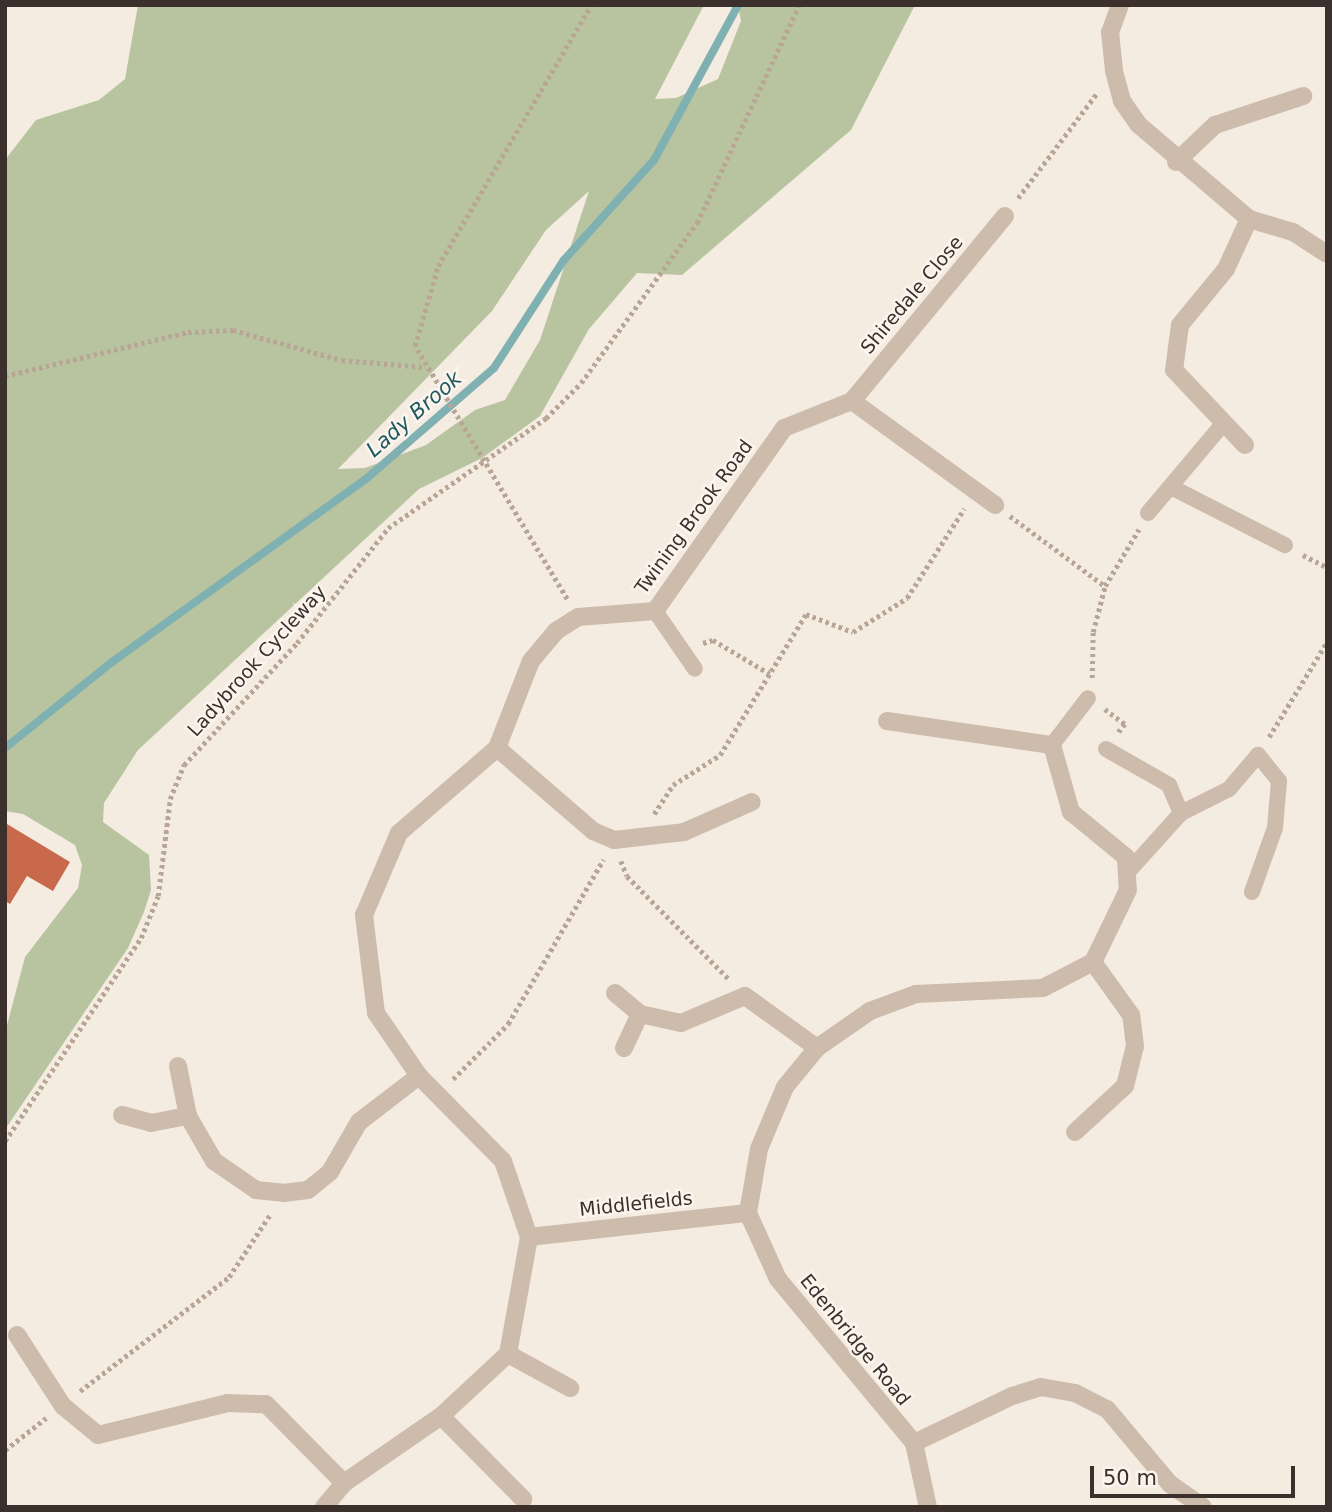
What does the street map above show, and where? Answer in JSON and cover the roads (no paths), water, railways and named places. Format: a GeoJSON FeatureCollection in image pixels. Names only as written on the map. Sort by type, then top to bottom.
{"type":"FeatureCollection","features":[{"type":"Feature","properties":{"kind":"street"},"geometry":{"type":"LineString","coordinates":[[1120,5],[1110,32],[1114,71],[1122,101],[1139,125],[1176,162],[1249,219],[1293,232],[1327,254]]}},
{"type":"Feature","properties":{"kind":"street"},"geometry":{"type":"LineString","coordinates":[[1176,162],[1215,125],[1303,96]]}},
{"type":"Feature","properties":{"kind":"street","name":"Shiredale Close"},"geometry":{"type":"LineString","coordinates":[[852,401],[1005,216]]}},
{"type":"Feature","properties":{"kind":"street"},"geometry":{"type":"LineString","coordinates":[[1245,445],[1174,370],[1180,325],[1226,269],[1249,219]]}},
{"type":"Feature","properties":{"kind":"street"},"geometry":{"type":"LineString","coordinates":[[852,401],[995,505]]}},
{"type":"Feature","properties":{"kind":"street","name":"Twining Brook Road"},"geometry":{"type":"LineString","coordinates":[[497,748],[531,661],[578,617],[655,611],[785,428],[852,401]]}},
{"type":"Feature","properties":{"kind":"street"},"geometry":{"type":"LineString","coordinates":[[748,1213],[759,1149],[785,1087],[817,1048],[870,1011],[916,994],[1043,988],[1093,962],[1128,890],[1126,857],[1071,812],[1052,745],[887,721]]}},
{"type":"Feature","properties":{"kind":"street"},"geometry":{"type":"LineString","coordinates":[[324,1507],[344,1483],[441,1416],[508,1354],[529,1237],[503,1161],[419,1076],[376,1013],[364,915],[399,833],[497,748],[593,831],[614,840],[638,841],[684,832],[752,802]]}},
{"type":"Feature","properties":{"kind":"street"},"geometry":{"type":"LineString","coordinates":[[1075,1132],[1125,1086],[1135,1046],[1131,1015],[1093,962]]}},
{"type":"Feature","properties":{"kind":"street"},"geometry":{"type":"LineString","coordinates":[[615,993],[640,1014],[681,1023],[745,996],[817,1048]]}},
{"type":"Feature","properties":{"kind":"street"},"geometry":{"type":"LineString","coordinates":[[624,1048],[640,1014]]}},
{"type":"Feature","properties":{"kind":"street"},"geometry":{"type":"LineString","coordinates":[[178,1066],[188,1116],[214,1161],[256,1190],[284,1193],[308,1190],[330,1172],[359,1122],[419,1076]]}},
{"type":"Feature","properties":{"kind":"street"},"geometry":{"type":"LineString","coordinates":[[122,1115],[151,1123],[188,1116]]}},
{"type":"Feature","properties":{"kind":"street","name":"Middlefields"},"geometry":{"type":"LineString","coordinates":[[529,1237],[748,1213]]}},
{"type":"Feature","properties":{"kind":"street","name":"Edenbridge Road"},"geometry":{"type":"LineString","coordinates":[[748,1213],[778,1279],[914,1443],[928,1507]]}},
{"type":"Feature","properties":{"kind":"street"},"geometry":{"type":"LineString","coordinates":[[17,1335],[63,1406],[98,1434],[228,1403],[266,1404],[344,1483]]}},
{"type":"Feature","properties":{"kind":"street"},"geometry":{"type":"LineString","coordinates":[[508,1354],[570,1388]]}},
{"type":"Feature","properties":{"kind":"street"},"geometry":{"type":"LineString","coordinates":[[914,1443],[1012,1396],[1041,1387],[1075,1393],[1107,1409],[1162,1476],[1203,1507]]}},
{"type":"Feature","properties":{"kind":"street"},"geometry":{"type":"LineString","coordinates":[[441,1416],[523,1499]]}},
{"type":"Feature","properties":{"kind":"lane"},"geometry":{"type":"LineString","coordinates":[[1148,513],[1223,424]]}},
{"type":"Feature","properties":{"kind":"lane"},"geometry":{"type":"LineString","coordinates":[[1171,487],[1285,545]]}},
{"type":"Feature","properties":{"kind":"lane"},"geometry":{"type":"LineString","coordinates":[[655,611],[695,669]]}},
{"type":"Feature","properties":{"kind":"lane"},"geometry":{"type":"LineString","coordinates":[[1052,745],[1088,698]]}},
{"type":"Feature","properties":{"kind":"lane"},"geometry":{"type":"LineString","coordinates":[[1106,749],[1169,785],[1181,813]]}},
{"type":"Feature","properties":{"kind":"lane"},"geometry":{"type":"LineString","coordinates":[[1127,873],[1181,813],[1229,789],[1258,755],[1279,781],[1275,828],[1252,892]]}},
{"type":"Feature","properties":{"kind":"waterway","name":"Lady Brook"},"geometry":{"type":"LineString","coordinates":[[5,748],[112,662],[366,479],[494,368],[564,260],[654,160],[738,5]]}}]}
